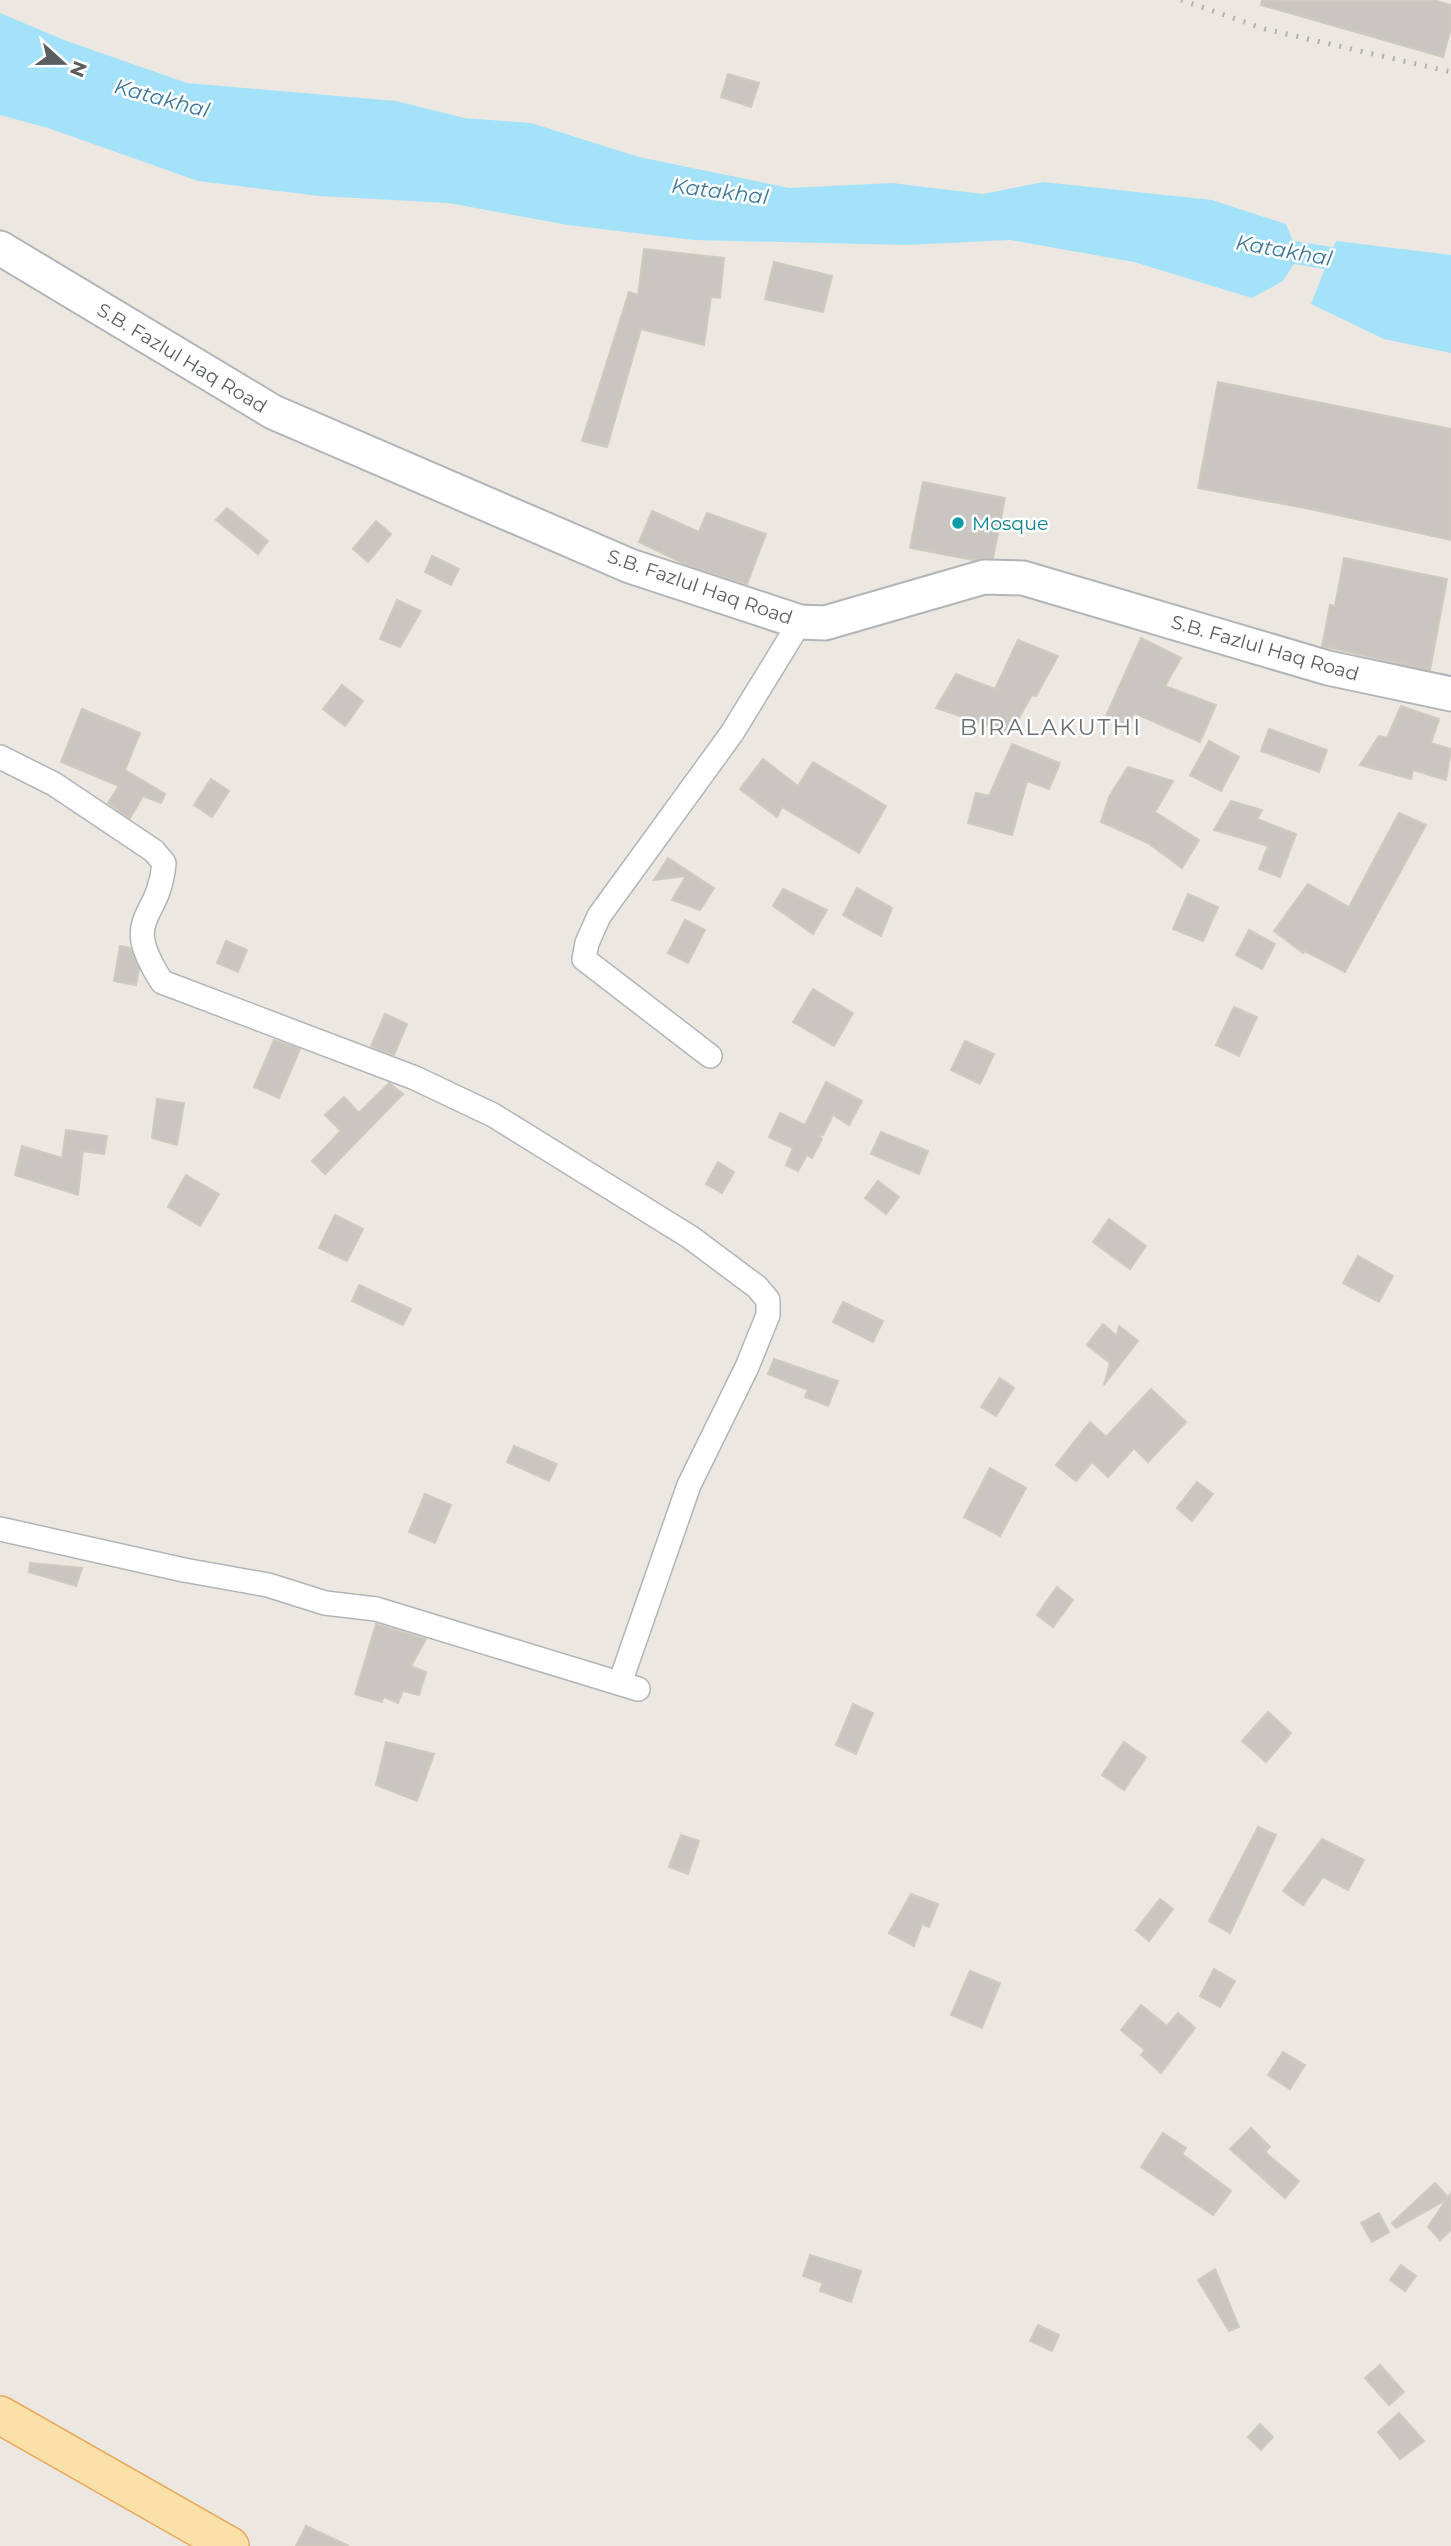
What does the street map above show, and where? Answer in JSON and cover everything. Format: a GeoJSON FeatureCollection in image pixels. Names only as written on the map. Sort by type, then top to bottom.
{"type":"FeatureCollection","features":[{"type":"Feature","properties":{"kind":"main road","name":"S.B. Fazlul Haq Road"},"geometry":{"type":"LineString","coordinates":[[0,248],[273,412],[630,566],[800,622],[825,623],[985,577],[1023,578],[1328,668],[1451,694]]}},
{"type":"Feature","properties":{"kind":"main road"},"geometry":{"type":"LineString","coordinates":[[0,2415],[230,2546]]}},
{"type":"Feature","properties":{"kind":"street"},"geometry":{"type":"LineString","coordinates":[[710,1056],[584,959],[587,943],[599,916],[732,733],[800,622]]}},
{"type":"Feature","properties":{"kind":"street"},"geometry":{"type":"LineString","coordinates":[[0,757],[54,784],[154,851],[164,863],[163,873],[141,931],[146,956],[162,982],[415,1078],[493,1115],[690,1237],[757,1287],[768,1300],[768,1315],[747,1367],[689,1485],[629,1686],[376,1609],[325,1603],[268,1585],[184,1570],[0,1529]]}},
{"type":"Feature","properties":{"kind":"water"},"geometry":{"type":"Polygon","coordinates":[[[0,13],[64,40],[187,83],[396,101],[465,118],[531,123],[639,157],[790,188],[892,183],[983,194],[1043,182],[1212,200],[1286,224],[1299,256],[1283,281],[1252,298],[1134,262],[1010,240],[906,245],[694,240],[568,225],[448,203],[319,196],[198,181],[48,128],[0,115],[0,13]]]}},
{"type":"Feature","properties":{"kind":"water"},"geometry":{"type":"Polygon","coordinates":[[[1336,241],[1451,255],[1451,353],[1384,339],[1311,304],[1336,241]]]}},
{"type":"Feature","properties":{"kind":"building"},"geometry":{"type":"Polygon","coordinates":[[[1262,0],[1433,0],[1451,5],[1451,28],[1443,57],[1261,5],[1262,0]]]}},
{"type":"Feature","properties":{"kind":"building"},"geometry":{"type":"Polygon","coordinates":[[[728,74],[759,83],[751,107],[721,97],[728,74]]]}},
{"type":"Feature","properties":{"kind":"building"},"geometry":{"type":"Polygon","coordinates":[[[644,249],[724,258],[720,298],[711,297],[704,345],[641,329],[607,447],[582,441],[629,292],[638,295],[644,249]]]}},
{"type":"Feature","properties":{"kind":"building"},"geometry":{"type":"Polygon","coordinates":[[[774,262],[832,276],[823,312],[765,299],[774,262]]]}},
{"type":"Feature","properties":{"kind":"building"},"geometry":{"type":"Polygon","coordinates":[[[1218,382],[1451,429],[1451,540],[1198,488],[1218,382]]]}},
{"type":"Feature","properties":{"kind":"building","name":"Mosque"},"geometry":{"type":"Polygon","coordinates":[[[923,482],[1005,498],[993,558],[973,560],[910,548],[923,482]]]}},
{"type":"Feature","properties":{"kind":"building"},"geometry":{"type":"Polygon","coordinates":[[[227,508],[268,541],[258,554],[216,520],[227,508]]]}},
{"type":"Feature","properties":{"kind":"building"},"geometry":{"type":"Polygon","coordinates":[[[652,511],[699,532],[707,513],[766,534],[747,584],[687,565],[639,542],[652,511]]]}},
{"type":"Feature","properties":{"kind":"building"},"geometry":{"type":"Polygon","coordinates":[[[376,521],[391,534],[368,562],[353,549],[376,521]]]}},
{"type":"Feature","properties":{"kind":"building"},"geometry":{"type":"Polygon","coordinates":[[[432,556],[459,569],[451,585],[425,572],[432,556]]]}},
{"type":"Feature","properties":{"kind":"building"},"geometry":{"type":"Polygon","coordinates":[[[1344,558],[1447,579],[1430,670],[1322,646],[1330,605],[1335,606],[1344,558]]]}},
{"type":"Feature","properties":{"kind":"building"},"geometry":{"type":"Polygon","coordinates":[[[397,600],[421,611],[400,647],[380,639],[397,600]]]}},
{"type":"Feature","properties":{"kind":"building"},"geometry":{"type":"Polygon","coordinates":[[[1141,638],[1181,658],[1165,686],[1216,705],[1200,742],[1134,713],[1129,725],[1106,716],[1141,638]]]}},
{"type":"Feature","properties":{"kind":"building"},"geometry":{"type":"Polygon","coordinates":[[[1018,640],[1058,656],[1036,696],[1032,695],[1010,733],[936,708],[956,674],[995,689],[1018,640]]]}},
{"type":"Feature","properties":{"kind":"building"},"geometry":{"type":"Polygon","coordinates":[[[342,685],[363,701],[345,726],[323,709],[342,685]]]}},
{"type":"Feature","properties":{"kind":"building"},"geometry":{"type":"Polygon","coordinates":[[[1401,706],[1439,719],[1431,743],[1451,749],[1446,780],[1413,770],[1411,779],[1360,765],[1379,736],[1387,738],[1401,706]]]}},
{"type":"Feature","properties":{"kind":"building"},"geometry":{"type":"Polygon","coordinates":[[[82,709],[140,733],[125,770],[165,794],[161,803],[143,796],[130,818],[108,803],[119,786],[61,762],[82,709]]]}},
{"type":"Feature","properties":{"kind":"building"},"geometry":{"type":"Polygon","coordinates":[[[1269,729],[1327,750],[1319,772],[1261,751],[1269,729]]]}},
{"type":"Feature","properties":{"kind":"building"},"geometry":{"type":"Polygon","coordinates":[[[1209,741],[1239,757],[1221,791],[1190,775],[1209,741]]]}},
{"type":"Feature","properties":{"kind":"building"},"geometry":{"type":"Polygon","coordinates":[[[1012,744],[1060,763],[1049,789],[1027,781],[1012,835],[968,823],[976,793],[989,796],[1012,744]]]}},
{"type":"Feature","properties":{"kind":"building"},"geometry":{"type":"Polygon","coordinates":[[[763,759],[798,786],[813,762],[886,806],[859,853],[782,807],[777,817],[740,789],[763,759]]]}},
{"type":"Feature","properties":{"kind":"building"},"geometry":{"type":"Polygon","coordinates":[[[1128,767],[1173,781],[1155,812],[1199,840],[1182,868],[1148,843],[1101,822],[1109,797],[1128,767]]]}},
{"type":"Feature","properties":{"kind":"building"},"geometry":{"type":"Polygon","coordinates":[[[211,779],[229,791],[212,817],[194,805],[211,779]]]}},
{"type":"Feature","properties":{"kind":"building"},"geometry":{"type":"Polygon","coordinates":[[[1231,801],[1262,810],[1257,819],[1296,834],[1280,877],[1259,869],[1268,846],[1214,830],[1231,801]]]}},
{"type":"Feature","properties":{"kind":"building"},"geometry":{"type":"Polygon","coordinates":[[[1399,813],[1426,825],[1345,972],[1305,951],[1303,953],[1274,931],[1308,884],[1349,907],[1399,813]]]}},
{"type":"Feature","properties":{"kind":"building"},"geometry":{"type":"Polygon","coordinates":[[[668,858],[714,888],[700,910],[672,900],[686,876],[654,880],[668,858]]]}},
{"type":"Feature","properties":{"kind":"building"},"geometry":{"type":"Polygon","coordinates":[[[857,888],[892,908],[881,936],[843,915],[857,888]]]}},
{"type":"Feature","properties":{"kind":"building"},"geometry":{"type":"Polygon","coordinates":[[[783,889],[827,910],[813,934],[773,906],[783,889]]]}},
{"type":"Feature","properties":{"kind":"building"},"geometry":{"type":"Polygon","coordinates":[[[1188,894],[1218,907],[1203,941],[1173,929],[1188,894]]]}},
{"type":"Feature","properties":{"kind":"building"},"geometry":{"type":"Polygon","coordinates":[[[685,920],[705,930],[688,963],[668,953],[685,920]]]}},
{"type":"Feature","properties":{"kind":"building"},"geometry":{"type":"Polygon","coordinates":[[[1249,930],[1275,944],[1262,969],[1236,955],[1249,930]]]}},
{"type":"Feature","properties":{"kind":"building"},"geometry":{"type":"Polygon","coordinates":[[[226,941],[247,950],[238,972],[217,963],[226,941]]]}},
{"type":"Feature","properties":{"kind":"building"},"geometry":{"type":"Polygon","coordinates":[[[120,946],[130,948],[139,969],[136,985],[114,981],[120,946]]]}},
{"type":"Feature","properties":{"kind":"building"},"geometry":{"type":"Polygon","coordinates":[[[813,989],[853,1013],[834,1046],[793,1022],[813,989]]]}},
{"type":"Feature","properties":{"kind":"building"},"geometry":{"type":"Polygon","coordinates":[[[1234,1007],[1257,1017],[1239,1056],[1216,1045],[1234,1007]]]}},
{"type":"Feature","properties":{"kind":"building"},"geometry":{"type":"Polygon","coordinates":[[[385,1014],[407,1024],[394,1055],[371,1046],[385,1014]]]}},
{"type":"Feature","properties":{"kind":"building"},"geometry":{"type":"Polygon","coordinates":[[[274,1040],[300,1049],[279,1098],[254,1087],[274,1040]]]}},
{"type":"Feature","properties":{"kind":"building"},"geometry":{"type":"Polygon","coordinates":[[[965,1041],[994,1054],[980,1084],[951,1070],[965,1041]]]}},
{"type":"Feature","properties":{"kind":"building"},"geometry":{"type":"Polygon","coordinates":[[[826,1082],[862,1101],[849,1125],[833,1115],[823,1135],[818,1136],[822,1139],[812,1158],[807,1155],[798,1171],[786,1165],[793,1148],[769,1137],[780,1113],[805,1125],[826,1082]]]}},
{"type":"Feature","properties":{"kind":"building"},"geometry":{"type":"Polygon","coordinates":[[[389,1083],[403,1094],[325,1174],[312,1161],[341,1131],[325,1115],[344,1097],[359,1113],[389,1083]]]}},
{"type":"Feature","properties":{"kind":"building"},"geometry":{"type":"Polygon","coordinates":[[[157,1099],[184,1103],[177,1145],[152,1138],[157,1099]]]}},
{"type":"Feature","properties":{"kind":"building"},"geometry":{"type":"Polygon","coordinates":[[[66,1130],[107,1136],[104,1154],[83,1151],[78,1195],[15,1175],[22,1146],[62,1158],[66,1130]]]}},
{"type":"Feature","properties":{"kind":"building"},"geometry":{"type":"Polygon","coordinates":[[[881,1132],[928,1151],[919,1174],[871,1154],[881,1132]]]}},
{"type":"Feature","properties":{"kind":"building"},"geometry":{"type":"Polygon","coordinates":[[[718,1162],[734,1172],[722,1193],[706,1184],[718,1162]]]}},
{"type":"Feature","properties":{"kind":"building"},"geometry":{"type":"Polygon","coordinates":[[[186,1175],[219,1194],[200,1226],[168,1207],[186,1175]]]}},
{"type":"Feature","properties":{"kind":"building"},"geometry":{"type":"Polygon","coordinates":[[[878,1181],[899,1197],[886,1214],[865,1198],[878,1181]]]}},
{"type":"Feature","properties":{"kind":"building"},"geometry":{"type":"Polygon","coordinates":[[[335,1215],[363,1229],[347,1261],[319,1248],[335,1215]]]}},
{"type":"Feature","properties":{"kind":"building"},"geometry":{"type":"Polygon","coordinates":[[[1109,1219],[1146,1246],[1130,1269],[1093,1242],[1109,1219]]]}},
{"type":"Feature","properties":{"kind":"building"},"geometry":{"type":"Polygon","coordinates":[[[1358,1256],[1393,1276],[1379,1302],[1343,1283],[1358,1256]]]}},
{"type":"Feature","properties":{"kind":"building"},"geometry":{"type":"Polygon","coordinates":[[[359,1285],[411,1309],[403,1325],[352,1301],[359,1285]]]}},
{"type":"Feature","properties":{"kind":"building"},"geometry":{"type":"Polygon","coordinates":[[[843,1302],[883,1321],[873,1342],[833,1322],[843,1302]]]}},
{"type":"Feature","properties":{"kind":"building"},"geometry":{"type":"Polygon","coordinates":[[[1103,1324],[1117,1336],[1119,1326],[1138,1341],[1104,1385],[1110,1363],[1087,1345],[1103,1324]]]}},
{"type":"Feature","properties":{"kind":"building"},"geometry":{"type":"Polygon","coordinates":[[[774,1359],[838,1381],[828,1406],[805,1397],[808,1390],[768,1374],[774,1359]]]}},
{"type":"Feature","properties":{"kind":"building"},"geometry":{"type":"Polygon","coordinates":[[[1000,1378],[1014,1388],[996,1416],[981,1407],[1000,1378]]]}},
{"type":"Feature","properties":{"kind":"building"},"geometry":{"type":"Polygon","coordinates":[[[1151,1389],[1186,1422],[1148,1462],[1134,1448],[1108,1477],[1092,1462],[1076,1481],[1056,1465],[1090,1422],[1106,1437],[1151,1389]]]}},
{"type":"Feature","properties":{"kind":"building"},"geometry":{"type":"Polygon","coordinates":[[[514,1446],[557,1464],[549,1481],[507,1462],[514,1446]]]}},
{"type":"Feature","properties":{"kind":"building"},"geometry":{"type":"Polygon","coordinates":[[[990,1468],[1026,1488],[1000,1536],[964,1517],[990,1468]]]}},
{"type":"Feature","properties":{"kind":"building"},"geometry":{"type":"Polygon","coordinates":[[[1197,1482],[1213,1494],[1192,1521],[1177,1508],[1197,1482]]]}},
{"type":"Feature","properties":{"kind":"building"},"geometry":{"type":"Polygon","coordinates":[[[425,1494],[451,1505],[435,1543],[409,1532],[425,1494]]]}},
{"type":"Feature","properties":{"kind":"building"},"geometry":{"type":"Polygon","coordinates":[[[30,1563],[82,1568],[76,1586],[29,1572],[30,1563]]]}},
{"type":"Feature","properties":{"kind":"building"},"geometry":{"type":"Polygon","coordinates":[[[1057,1587],[1073,1600],[1053,1627],[1037,1615],[1057,1587]]]}},
{"type":"Feature","properties":{"kind":"building"},"geometry":{"type":"Polygon","coordinates":[[[376,1624],[426,1639],[411,1666],[426,1672],[419,1695],[403,1691],[398,1703],[384,1697],[382,1702],[355,1694],[376,1624]]]}},
{"type":"Feature","properties":{"kind":"building"},"geometry":{"type":"Polygon","coordinates":[[[853,1704],[873,1713],[856,1754],[836,1745],[853,1704]]]}},
{"type":"Feature","properties":{"kind":"building"},"geometry":{"type":"Polygon","coordinates":[[[1268,1712],[1291,1733],[1266,1762],[1242,1741],[1268,1712]]]}},
{"type":"Feature","properties":{"kind":"building"},"geometry":{"type":"Polygon","coordinates":[[[386,1742],[434,1754],[417,1801],[376,1785],[386,1742]]]}},
{"type":"Feature","properties":{"kind":"building"},"geometry":{"type":"Polygon","coordinates":[[[1124,1742],[1146,1757],[1124,1790],[1102,1775],[1124,1742]]]}},
{"type":"Feature","properties":{"kind":"building"},"geometry":{"type":"Polygon","coordinates":[[[1258,1827],[1276,1835],[1230,1933],[1209,1921],[1258,1827]]]}},
{"type":"Feature","properties":{"kind":"building"},"geometry":{"type":"Polygon","coordinates":[[[681,1835],[699,1841],[688,1874],[669,1867],[681,1835]]]}},
{"type":"Feature","properties":{"kind":"building"},"geometry":{"type":"Polygon","coordinates":[[[1322,1839],[1364,1860],[1348,1890],[1323,1877],[1303,1905],[1283,1891],[1322,1839]]]}},
{"type":"Feature","properties":{"kind":"building"},"geometry":{"type":"Polygon","coordinates":[[[911,1894],[938,1904],[929,1927],[922,1924],[914,1946],[889,1933],[911,1894]]]}},
{"type":"Feature","properties":{"kind":"building"},"geometry":{"type":"Polygon","coordinates":[[[1160,1899],[1173,1909],[1149,1941],[1136,1930],[1160,1899]]]}},
{"type":"Feature","properties":{"kind":"building"},"geometry":{"type":"Polygon","coordinates":[[[1214,1969],[1235,1981],[1220,2007],[1200,1996],[1214,1969]]]}},
{"type":"Feature","properties":{"kind":"building"},"geometry":{"type":"Polygon","coordinates":[[[970,1971],[1000,1983],[982,2028],[951,2015],[970,1971]]]}},
{"type":"Feature","properties":{"kind":"building"},"geometry":{"type":"Polygon","coordinates":[[[1141,2005],[1167,2026],[1178,2013],[1195,2028],[1161,2073],[1141,2055],[1145,2050],[1121,2030],[1141,2005]]]}},
{"type":"Feature","properties":{"kind":"building"},"geometry":{"type":"Polygon","coordinates":[[[1283,2052],[1305,2065],[1290,2089],[1268,2075],[1283,2052]]]}},
{"type":"Feature","properties":{"kind":"building"},"geometry":{"type":"Polygon","coordinates":[[[1251,2128],[1270,2147],[1265,2152],[1299,2181],[1285,2198],[1230,2149],[1251,2128]]]}},
{"type":"Feature","properties":{"kind":"building"},"geometry":{"type":"Polygon","coordinates":[[[1163,2133],[1186,2148],[1182,2154],[1231,2191],[1213,2215],[1141,2167],[1163,2133]]]}},
{"type":"Feature","properties":{"kind":"building"},"geometry":{"type":"Polygon","coordinates":[[[1435,2183],[1448,2197],[1451,2193],[1451,2230],[1440,2240],[1428,2227],[1446,2200],[1396,2228],[1392,2223],[1435,2183]]]}},
{"type":"Feature","properties":{"kind":"building"},"geometry":{"type":"Polygon","coordinates":[[[1379,2213],[1389,2232],[1372,2242],[1361,2223],[1379,2213]]]}},
{"type":"Feature","properties":{"kind":"building"},"geometry":{"type":"Polygon","coordinates":[[[810,2255],[861,2271],[851,2302],[820,2291],[823,2283],[803,2276],[810,2255]]]}},
{"type":"Feature","properties":{"kind":"building"},"geometry":{"type":"Polygon","coordinates":[[[1401,2265],[1416,2276],[1405,2291],[1390,2280],[1401,2265]]]}},
{"type":"Feature","properties":{"kind":"building"},"geometry":{"type":"Polygon","coordinates":[[[1215,2269],[1239,2327],[1229,2331],[1198,2280],[1215,2269]]]}},
{"type":"Feature","properties":{"kind":"building"},"geometry":{"type":"Polygon","coordinates":[[[1038,2325],[1059,2335],[1052,2351],[1030,2341],[1038,2325]]]}},
{"type":"Feature","properties":{"kind":"building"},"geometry":{"type":"Polygon","coordinates":[[[1380,2365],[1404,2392],[1389,2405],[1365,2378],[1380,2365]]]}},
{"type":"Feature","properties":{"kind":"building"},"geometry":{"type":"Polygon","coordinates":[[[1399,2413],[1424,2441],[1400,2459],[1378,2432],[1399,2413]]]}},
{"type":"Feature","properties":{"kind":"building"},"geometry":{"type":"Polygon","coordinates":[[[1260,2424],[1273,2437],[1261,2450],[1248,2437],[1260,2424]]]}},
{"type":"Feature","properties":{"kind":"building"},"geometry":{"type":"Polygon","coordinates":[[[306,2526],[349,2546],[296,2546],[306,2526]]]}},
{"type":"Feature","properties":{"kind":"waterway","name":"Katakhal"},"geometry":{"type":"LineString","coordinates":[[1268,248],[1358,263]]}},
{"type":"Feature","properties":{"kind":"railway"},"geometry":{"type":"LineString","coordinates":[[1181,0],[1265,29],[1451,72]]}},
{"type":"Feature","properties":{"kind":"place","name":"Mosque"},"geometry":{"type":"Point","coordinates":[958,523]}},
{"type":"Feature","properties":{"kind":"district","name":"BIRALAKUTHI"},"geometry":{"type":"Point","coordinates":[1051,727]}}]}
